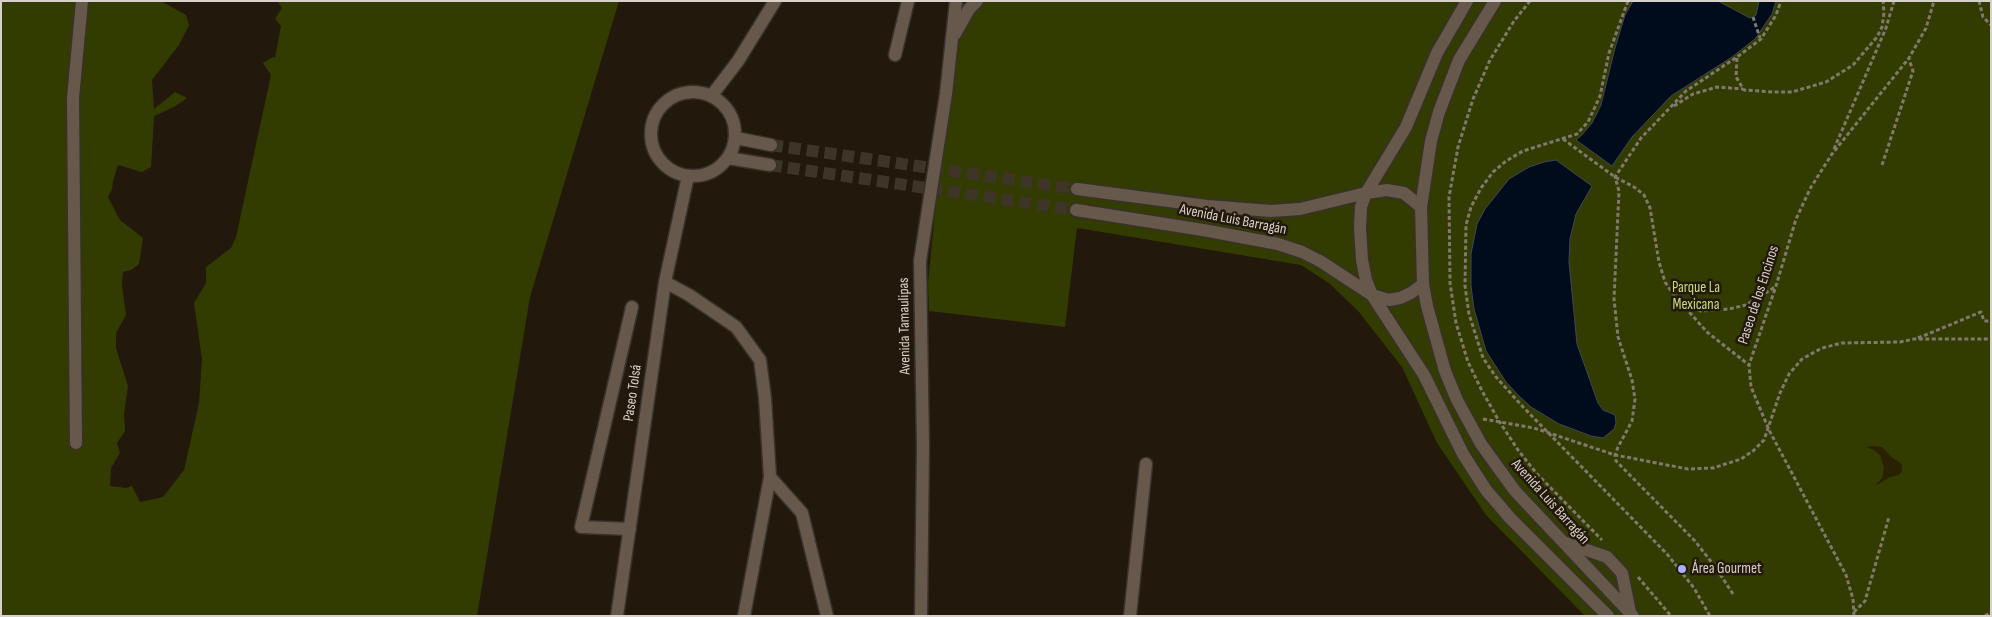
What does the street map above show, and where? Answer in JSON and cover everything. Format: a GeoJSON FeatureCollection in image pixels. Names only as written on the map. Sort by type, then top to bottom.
{"type":"FeatureCollection","features":[{"type":"Feature","properties":{"kind":"street"},"geometry":{"type":"LineString","coordinates":[[76,442],[73,98],[82,1]]}},
{"type":"Feature","properties":{"kind":"street"},"geometry":{"type":"LineString","coordinates":[[712,95],[738,62],[775,1]]}},
{"type":"Feature","properties":{"kind":"street"},"geometry":{"type":"LineString","coordinates":[[895,55],[908,1]]}},
{"type":"Feature","properties":{"kind":"street","name":"Avenida Tamaulipas"},"geometry":{"type":"LineString","coordinates":[[921,616],[923,446],[920,261],[946,94],[956,1]]}},
{"type":"Feature","properties":{"kind":"street","name":"Avenida Tamaulipas"},"geometry":{"type":"LineString","coordinates":[[952,38],[969,9],[977,1]]}},
{"type":"Feature","properties":{"kind":"street","name":"Avenida Luis Barragán"},"geometry":{"type":"LineString","coordinates":[[1467,1],[1437,53],[1406,127],[1366,193],[1361,207],[1361,244],[1366,280],[1372,295],[1414,358],[1463,454],[1486,490],[1510,518],[1608,616]]}},
{"type":"Feature","properties":{"kind":"street","name":"Avenida Luis Barragán"},"geometry":{"type":"LineString","coordinates":[[1495,1],[1459,60],[1442,104],[1431,141],[1421,207],[1423,284],[1436,342],[1445,371],[1466,418],[1481,444],[1515,491],[1632,614]]}},
{"type":"Feature","properties":{"kind":"street"},"geometry":{"type":"LineString","coordinates":[[694,91],[712,95],[724,104],[732,117],[736,138],[733,149],[720,167],[700,176],[688,176],[671,170],[658,158],[651,140],[652,122],[661,106],[676,95],[694,91]]}},
{"type":"Feature","properties":{"kind":"street"},"geometry":{"type":"LineString","coordinates":[[736,138],[770,145]]}},
{"type":"Feature","properties":{"kind":"street"},"geometry":{"type":"LineString","coordinates":[[728,158],[770,165]]}},
{"type":"Feature","properties":{"kind":"street","name":"Paseo Tolsá"},"geometry":{"type":"LineString","coordinates":[[617,616],[665,282],[688,176]]}},
{"type":"Feature","properties":{"kind":"street","name":"Avenida Luis Barragán"},"geometry":{"type":"LineString","coordinates":[[1077,189],[1249,211],[1300,209],[1366,193],[1395,190],[1404,193],[1421,207]]}},
{"type":"Feature","properties":{"kind":"street","name":"Avenida Luis Barragán"},"geometry":{"type":"LineString","coordinates":[[1076,210],[1278,244],[1302,252],[1320,261],[1372,295],[1389,300],[1411,293],[1423,284]]}},
{"type":"Feature","properties":{"kind":"street"},"geometry":{"type":"LineString","coordinates":[[665,282],[689,295],[736,327],[760,360],[765,398],[770,477],[744,616]]}},
{"type":"Feature","properties":{"kind":"street"},"geometry":{"type":"LineString","coordinates":[[630,529],[581,527],[632,307]]}},
{"type":"Feature","properties":{"kind":"street"},"geometry":{"type":"LineString","coordinates":[[1130,616],[1146,464]]}},
{"type":"Feature","properties":{"kind":"street"},"geometry":{"type":"LineString","coordinates":[[770,477],[802,514],[827,616]]}},
{"type":"Feature","properties":{"kind":"street"},"geometry":{"type":"LineString","coordinates":[[1565,543],[1607,557],[1622,573],[1632,614]]}},
{"type":"Feature","properties":{"kind":"path"},"geometry":{"type":"LineString","coordinates":[[1530,1],[1514,21],[1490,60],[1473,99],[1458,147],[1450,197],[1450,283],[1456,323],[1468,362],[1499,421],[1537,474],[1604,541]]}},
{"type":"Feature","properties":{"kind":"path"},"geometry":{"type":"LineString","coordinates":[[1628,1],[1610,53],[1600,96],[1588,122],[1578,134],[1523,151],[1506,161],[1493,172],[1478,194],[1471,207],[1466,225],[1465,286],[1469,314],[1483,358],[1496,377],[1512,396],[1667,554],[1694,588],[1710,616]]}},
{"type":"Feature","properties":{"kind":"path"},"geometry":{"type":"LineString","coordinates":[[1732,594],[1716,568],[1695,541],[1616,461],[1615,455],[1632,422],[1635,399],[1632,380],[1618,337],[1614,299],[1619,191],[1615,177],[1641,138],[1686,91],[1737,57],[1760,37],[1776,15],[1780,1]]}},
{"type":"Feature","properties":{"kind":"path"},"geometry":{"type":"LineString","coordinates":[[1669,109],[1693,94],[1717,87],[1792,92],[1826,82],[1854,65],[1877,37],[1882,27],[1883,1]]}},
{"type":"Feature","properties":{"kind":"path"},"geometry":{"type":"LineString","coordinates":[[1832,154],[1886,28],[1894,1]]}},
{"type":"Feature","properties":{"kind":"path","name":"Paseo de los Encinos"},"geometry":{"type":"LineString","coordinates":[[1854,614],[1853,598],[1846,575],[1769,430],[1751,387],[1749,365],[1776,286],[1796,218],[1810,187],[1832,154],[1909,58],[1926,28],[1934,1]]}},
{"type":"Feature","properties":{"kind":"path"},"geometry":{"type":"LineString","coordinates":[[1979,1],[1983,17],[1991,25]]}},
{"type":"Feature","properties":{"kind":"path"},"geometry":{"type":"LineString","coordinates":[[1753,17],[1760,37]]}},
{"type":"Feature","properties":{"kind":"path"},"geometry":{"type":"LineString","coordinates":[[1882,27],[1886,28]]}},
{"type":"Feature","properties":{"kind":"path"},"geometry":{"type":"LineString","coordinates":[[1737,57],[1736,77],[1744,90]]}},
{"type":"Feature","properties":{"kind":"path"},"geometry":{"type":"LineString","coordinates":[[1882,165],[1913,71],[1909,58]]}},
{"type":"Feature","properties":{"kind":"path"},"geometry":{"type":"LineString","coordinates":[[1562,139],[1644,195],[1650,208],[1662,273],[1674,295],[1708,332],[1749,365]]}},
{"type":"Feature","properties":{"kind":"path"},"geometry":{"type":"LineString","coordinates":[[1684,307],[1701,311],[1729,310],[1746,305],[1776,286]]}},
{"type":"Feature","properties":{"kind":"path"},"geometry":{"type":"LineString","coordinates":[[1466,418],[1499,421],[1550,433],[1615,455],[1688,469],[1713,468],[1737,460],[1753,451],[1764,440],[1769,430],[1780,393],[1789,374],[1802,359],[1822,348],[1842,343],[1900,342],[1914,339],[1981,312],[1984,321],[1991,321]]}},
{"type":"Feature","properties":{"kind":"path"},"geometry":{"type":"LineString","coordinates":[[1914,339],[1991,339]]}},
{"type":"Feature","properties":{"kind":"path"},"geometry":{"type":"LineString","coordinates":[[1854,614],[1866,601],[1889,517]]}},
{"type":"Feature","properties":{"kind":"path"},"geometry":{"type":"LineString","coordinates":[[1636,575],[1671,616]]}},
{"type":"Feature","properties":{"kind":"path"},"geometry":{"type":"LineString","coordinates":[[1985,616],[1991,612]]}},
{"type":"Feature","properties":{"kind":"green space"},"geometry":{"type":"Polygon","coordinates":[[[1,1],[161,1],[186,15],[189,25],[179,45],[152,80],[154,109],[175,92],[187,98],[174,107],[154,116],[151,167],[142,172],[118,165],[108,197],[120,220],[143,238],[139,264],[131,270],[123,272],[122,286],[126,315],[116,333],[116,348],[128,386],[124,414],[125,431],[117,443],[120,453],[111,468],[110,486],[126,488],[132,486],[140,502],[163,497],[184,470],[199,403],[202,359],[194,303],[206,283],[206,267],[231,248],[236,237],[271,75],[263,63],[273,57],[275,58],[281,26],[275,19],[282,8],[277,1],[619,1],[530,297],[477,616],[1,616],[1,1]]]}},
{"type":"Feature","properties":{"kind":"green space","name":"Parque La Mexicana"},"geometry":{"type":"Polygon","coordinates":[[[983,1],[1991,1],[1991,616],[1585,616],[1486,515],[1437,443],[1402,367],[1359,312],[1330,284],[1301,265],[1077,228],[1065,327],[929,311],[928,282],[938,183],[958,34],[983,1]]]}},
{"type":"Feature","properties":{"kind":"sand"},"geometry":{"type":"Polygon","coordinates":[[[1866,447],[1882,447],[1902,465],[1902,471],[1899,475],[1890,477],[1875,486],[1882,478],[1884,468],[1880,455],[1866,447]]]}},
{"type":"Feature","properties":{"kind":"water"},"geometry":{"type":"Polygon","coordinates":[[[1633,1],[1718,1],[1750,18],[1756,15],[1759,1],[1776,1],[1772,14],[1755,39],[1732,57],[1671,96],[1632,137],[1612,166],[1576,140],[1592,123],[1601,105],[1625,15],[1633,1]]]}},
{"type":"Feature","properties":{"kind":"water"},"geometry":{"type":"Polygon","coordinates":[[[1556,160],[1592,186],[1576,214],[1570,239],[1569,262],[1577,344],[1598,403],[1603,410],[1615,415],[1616,423],[1614,429],[1603,438],[1591,436],[1559,424],[1531,407],[1519,396],[1506,382],[1486,351],[1474,309],[1471,286],[1471,254],[1477,224],[1485,209],[1509,179],[1529,167],[1556,160]]]}},
{"type":"Feature","properties":{"kind":"tunnel"},"geometry":{"type":"LineString","coordinates":[[771,145],[1077,189]]}},
{"type":"Feature","properties":{"kind":"tunnel"},"geometry":{"type":"LineString","coordinates":[[770,165],[1076,210]]}},
{"type":"Feature","properties":{"kind":"place","name":"Área Gourmet"},"geometry":{"type":"Point","coordinates":[1682,569]}}]}
